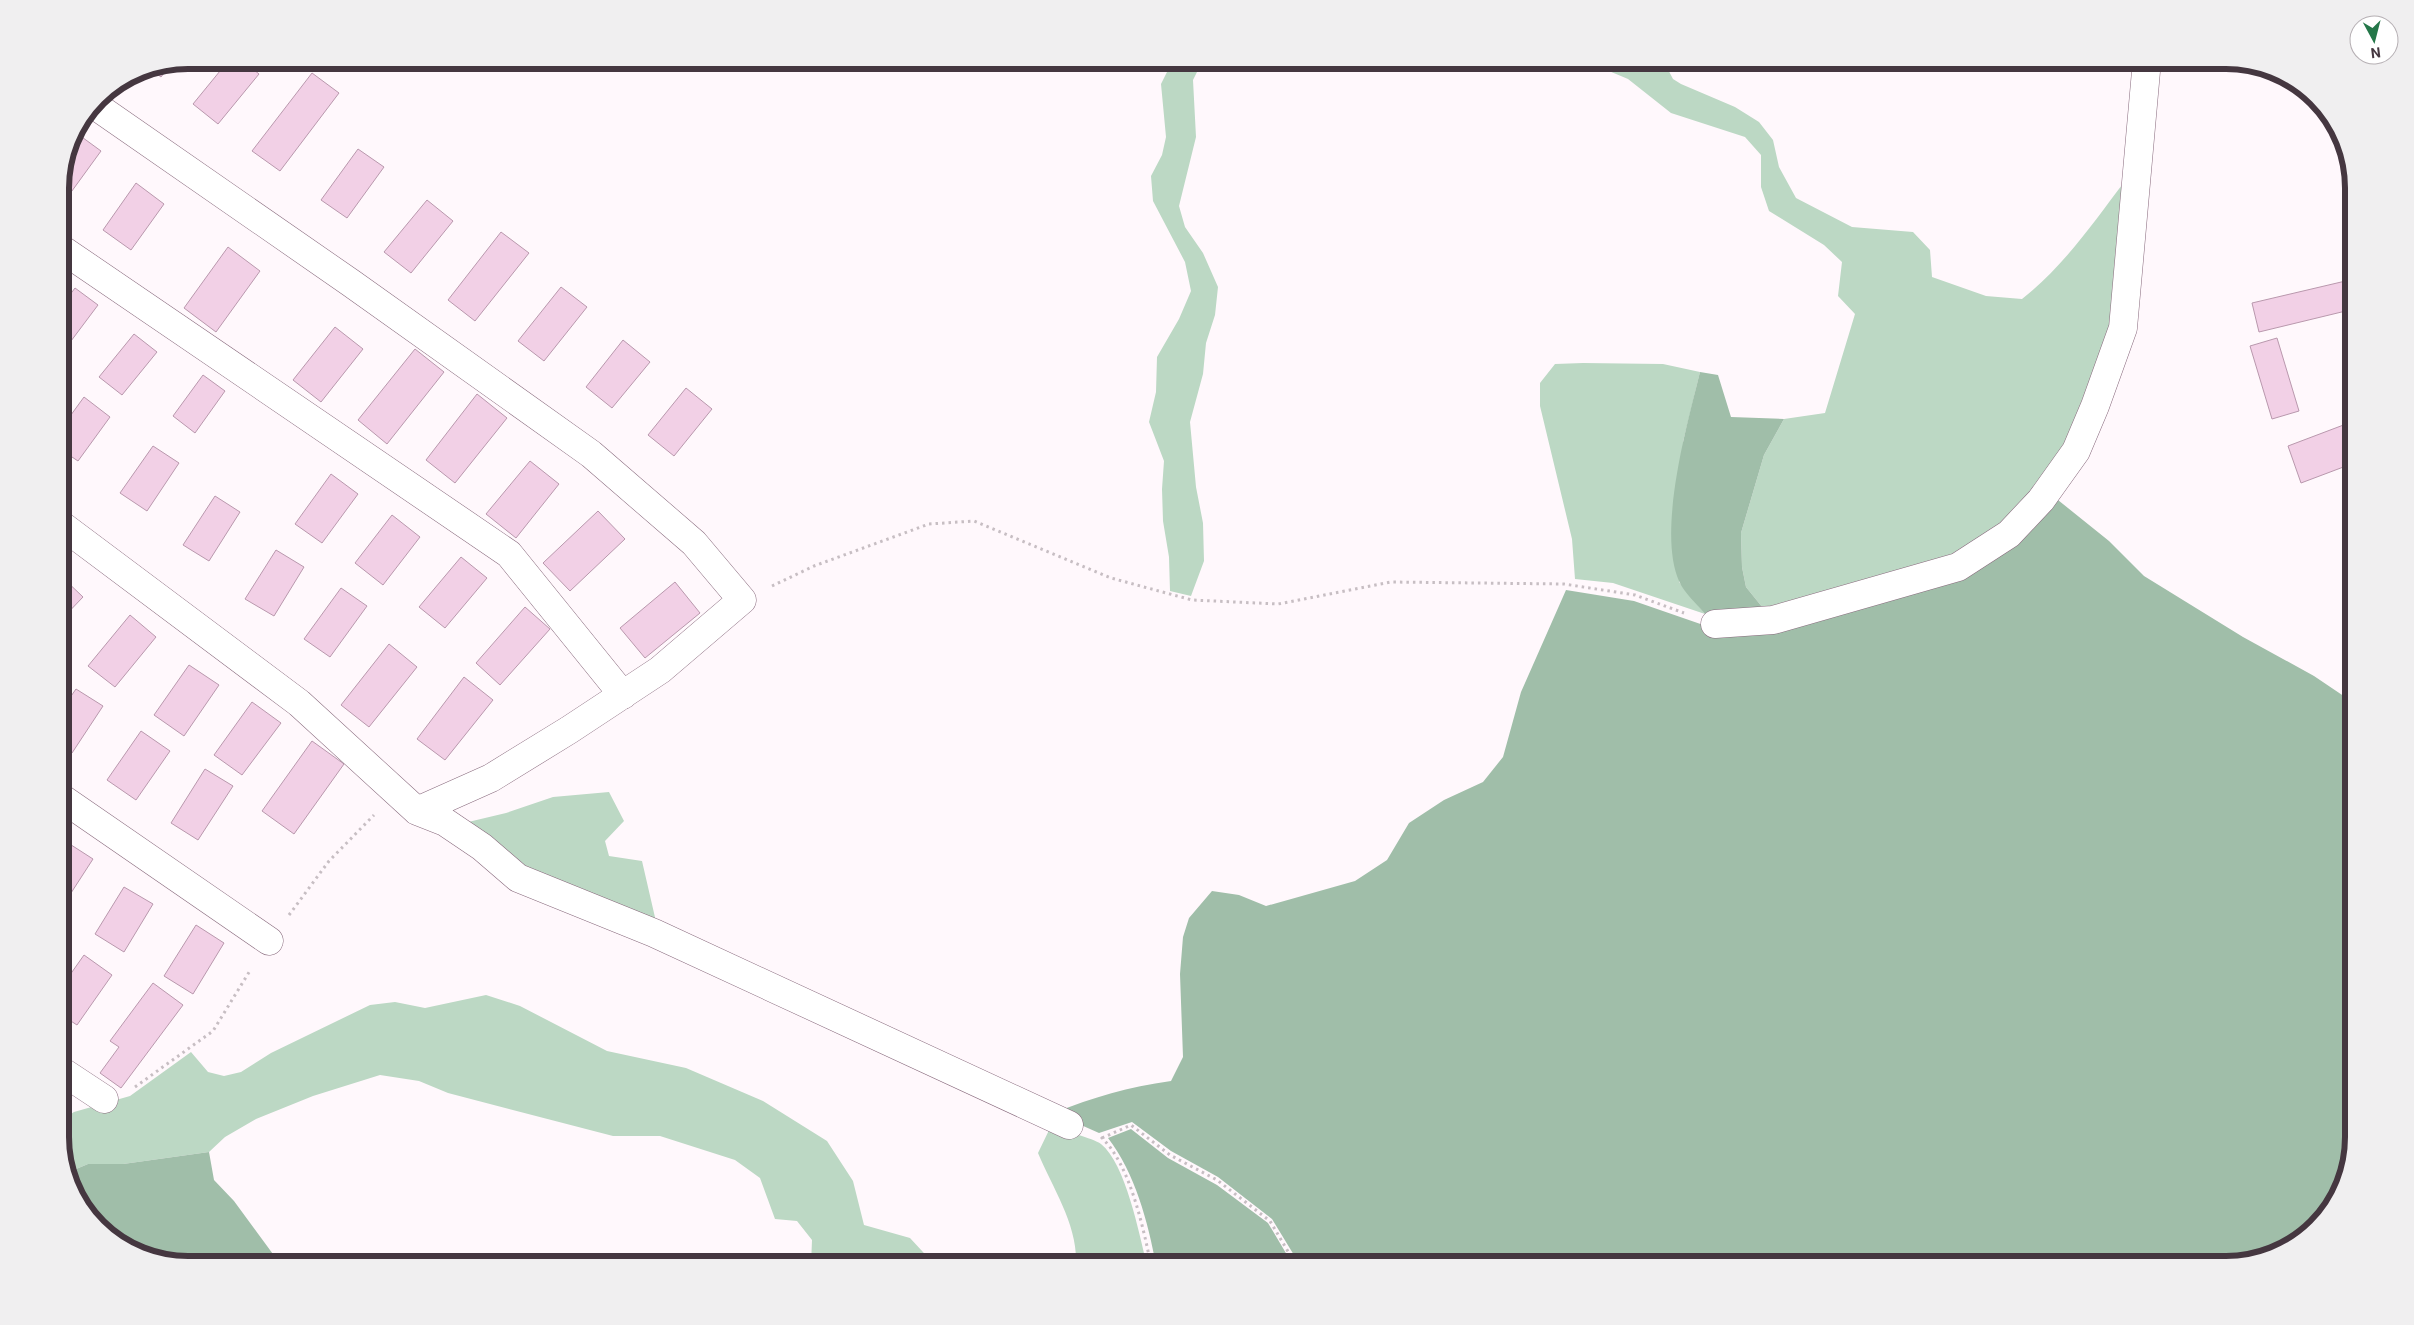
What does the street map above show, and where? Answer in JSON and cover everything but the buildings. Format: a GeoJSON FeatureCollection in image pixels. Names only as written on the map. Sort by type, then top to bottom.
{"type":"FeatureCollection","features":[{"type":"Feature","properties":{"kind":"street"},"geometry":{"type":"LineString","coordinates":[[1715,624],[1773,620],[1958,567],[2009,534],[2041,500],[2076,451],[2095,406],[2123,328],[2146,69]]}},
{"type":"Feature","properties":{"kind":"street"},"geometry":{"type":"LineString","coordinates":[[99,109],[351,283],[591,454],[694,543],[742,600],[660,670],[623,695],[491,778],[417,811]]}},
{"type":"Feature","properties":{"kind":"street"},"geometry":{"type":"LineString","coordinates":[[69,254],[510,554],[623,695]]}},
{"type":"Feature","properties":{"kind":"street"},"geometry":{"type":"LineString","coordinates":[[69,531],[299,703],[417,811],[445,822],[482,848],[518,878],[654,933],[1070,1125]]}},
{"type":"Feature","properties":{"kind":"street"},"geometry":{"type":"LineString","coordinates":[[69,803],[269,942]]}},
{"type":"Feature","properties":{"kind":"street"},"geometry":{"type":"LineString","coordinates":[[69,1076],[104,1099]]}},
{"type":"Feature","properties":{"kind":"path"},"geometry":{"type":"LineString","coordinates":[[742,600],[814,566],[929,524],[974,521],[1111,578],[1192,600],[1278,604],[1391,582],[1564,584],[1634,595],[1715,624]]}},
{"type":"Feature","properties":{"kind":"path"},"geometry":{"type":"LineString","coordinates":[[104,1099],[128,1092],[213,1031],[269,942],[329,861],[395,792]]}},
{"type":"Feature","properties":{"kind":"path"},"geometry":{"type":"LineString","coordinates":[[1070,1125],[1102,1138],[1118,1156],[1138,1215],[1149,1256]]}},
{"type":"Feature","properties":{"kind":"path"},"geometry":{"type":"LineString","coordinates":[[1102,1138],[1131,1125],[1170,1155],[1217,1180],[1270,1221],[1291,1256]]}},
{"type":"Feature","properties":{"kind":"green space"},"geometry":{"type":"Polygon","coordinates":[[[1168,69],[1198,69],[1193,80],[1196,137],[1179,206],[1185,227],[1203,253],[1218,287],[1215,315],[1206,343],[1203,374],[1190,422],[1196,487],[1203,523],[1204,561],[1191,596],[1170,591],[1169,557],[1163,521],[1162,489],[1164,461],[1149,422],[1156,392],[1157,357],[1179,319],[1191,291],[1185,262],[1153,201],[1151,176],[1162,155],[1166,137],[1161,84],[1168,69]]]}},
{"type":"Feature","properties":{"kind":"green space"},"geometry":{"type":"Polygon","coordinates":[[[1604,69],[1668,69],[1673,79],[1681,84],[1735,107],[1759,122],[1773,140],[1779,167],[1796,198],[1852,227],[1913,232],[1930,250],[1932,277],[1986,296],[2022,299],[2065,258],[2125,181],[2113,328],[2061,458],[2004,525],[1962,554],[1767,613],[1746,587],[1742,567],[1741,533],[1764,455],[1784,419],[1825,413],[1855,314],[1838,296],[1842,262],[1824,245],[1769,211],[1761,187],[1761,155],[1745,137],[1671,113],[1628,79],[1604,69]]]}},
{"type":"Feature","properties":{"kind":"green space"},"geometry":{"type":"Polygon","coordinates":[[[1555,364],[1663,364],[1700,372],[1683,442],[1679,582],[1705,614],[1613,583],[1575,579],[1572,539],[1540,406],[1540,383],[1555,364]]]}},
{"type":"Feature","properties":{"kind":"green space"},"geometry":{"type":"Polygon","coordinates":[[[1700,372],[1718,375],[1731,417],[1784,419],[1764,455],[1741,533],[1742,567],[1746,587],[1767,613],[1728,616],[1705,614],[1681,585],[1673,560],[1671,535],[1676,478],[1700,372]]]}},
{"type":"Feature","properties":{"kind":"green space"},"geometry":{"type":"Polygon","coordinates":[[[2053,496],[2109,541],[2144,576],[2243,637],[2314,676],[2345,697],[2345,1145],[2339,1176],[2325,1203],[2305,1227],[2286,1240],[2257,1252],[2226,1256],[1295,1256],[1272,1219],[1218,1177],[1171,1151],[1132,1122],[1099,1133],[1054,1113],[1111,1093],[1171,1081],[1183,1057],[1180,974],[1183,937],[1189,918],[1212,891],[1239,895],[1266,906],[1355,881],[1387,860],[1409,823],[1444,800],[1483,782],[1503,757],[1521,692],[1566,590],[1634,601],[1712,628],[1928,581],[2053,496]]]}},
{"type":"Feature","properties":{"kind":"green space"},"geometry":{"type":"Polygon","coordinates":[[[609,792],[624,821],[605,841],[609,856],[642,861],[657,926],[518,871],[464,823],[506,813],[553,797],[609,792]]]}},
{"type":"Feature","properties":{"kind":"green space"},"geometry":{"type":"Polygon","coordinates":[[[486,995],[520,1006],[607,1051],[686,1068],[763,1101],[827,1141],[853,1181],[864,1225],[910,1238],[927,1256],[811,1256],[812,1240],[797,1221],[775,1219],[760,1178],[735,1160],[660,1136],[613,1136],[448,1093],[419,1081],[380,1075],[313,1096],[256,1119],[225,1137],[209,1152],[123,1164],[88,1164],[73,1170],[69,1145],[69,1115],[74,1112],[130,1096],[191,1052],[208,1072],[224,1076],[241,1072],[271,1053],[370,1005],[395,1002],[425,1008],[486,995]]]}},
{"type":"Feature","properties":{"kind":"green space"},"geometry":{"type":"Polygon","coordinates":[[[1051,1126],[1101,1144],[1118,1167],[1136,1218],[1145,1256],[1076,1256],[1069,1221],[1038,1153],[1051,1126]]]}},
{"type":"Feature","properties":{"kind":"green space"},"geometry":{"type":"Polygon","coordinates":[[[1131,1129],[1168,1158],[1217,1185],[1268,1223],[1288,1256],[1154,1256],[1149,1232],[1133,1182],[1108,1138],[1131,1129]]]}},
{"type":"Feature","properties":{"kind":"green space"},"geometry":{"type":"Polygon","coordinates":[[[209,1152],[214,1180],[234,1201],[274,1256],[172,1255],[149,1250],[135,1244],[109,1227],[98,1216],[81,1190],[73,1170],[88,1164],[123,1164],[209,1152]]]}}]}
